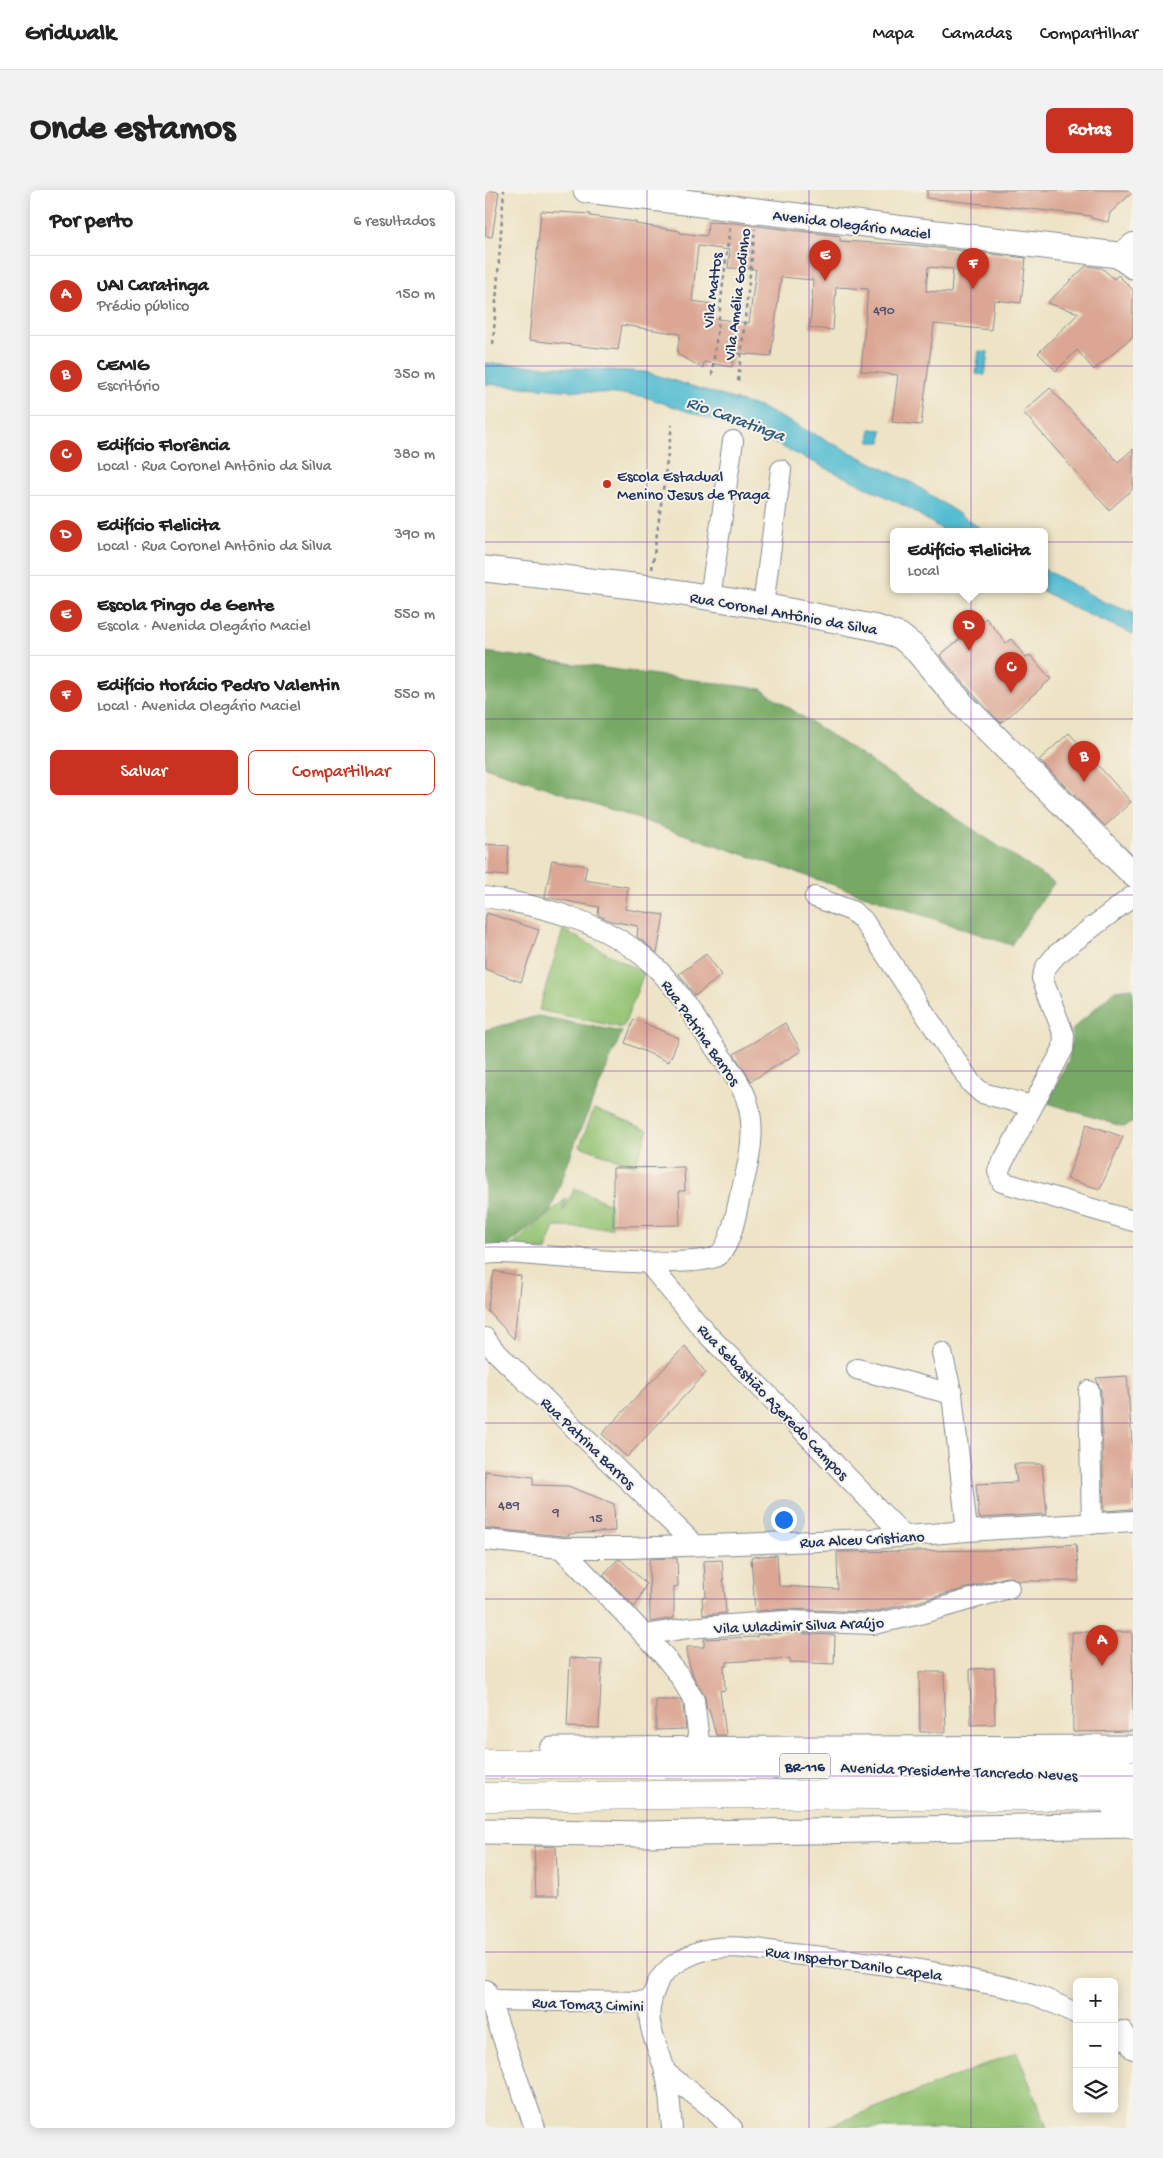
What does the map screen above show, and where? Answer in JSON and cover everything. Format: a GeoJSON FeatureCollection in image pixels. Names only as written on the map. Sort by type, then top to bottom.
{"type":"FeatureCollection","features":[{"type":"Feature","properties":{"kind":"highway"},"geometry":{"type":"LineString","coordinates":[[1097,1749],[1125,1786],[1133,1825]]}},
{"type":"Feature","properties":{"kind":"highway","name":"Avenida Presidente Tancredo Neves"},"geometry":{"type":"LineString","coordinates":[[485,1764],[736,1764],[1125,1786]]}},
{"type":"Feature","properties":{"kind":"highway","name":"Avenida Presidente Tancredo Neves"},"geometry":{"type":"LineString","coordinates":[[485,1797],[752,1794],[1125,1786]]}},
{"type":"Feature","properties":{"kind":"main road","name":"Avenida Olegário Maciel"},"geometry":{"type":"LineString","coordinates":[[593,191],[1128,255]]}},
{"type":"Feature","properties":{"kind":"main road","name":"Rua Coronel Antônio da Silva"},"geometry":{"type":"LineString","coordinates":[[485,569],[650,588],[763,606],[877,628],[900,636],[914,647],[968,711],[1133,874]]}},
{"type":"Feature","properties":{"kind":"main road","name":"Avenida Presidente Tancredo Neves"},"geometry":{"type":"LineString","coordinates":[[485,1751],[1133,1748]]}},
{"type":"Feature","properties":{"kind":"main road"},"geometry":{"type":"LineString","coordinates":[[485,1831],[643,1834],[1133,1825]]}},
{"type":"Feature","properties":{"kind":"street"},"geometry":{"type":"LineString","coordinates":[[710,598],[733,441]]}},
{"type":"Feature","properties":{"kind":"street"},"geometry":{"type":"LineString","coordinates":[[763,606],[781,470]]}},
{"type":"Feature","properties":{"kind":"street"},"geometry":{"type":"LineString","coordinates":[[1133,896],[1056,955],[1046,967],[1042,978],[1064,1035],[1063,1049],[998,1171],[1002,1182],[1133,1222]]}},
{"type":"Feature","properties":{"kind":"street","name":"Rua Patrina Barros"},"geometry":{"type":"LineString","coordinates":[[485,897],[552,910],[600,928],[639,952],[653,964],[676,991],[741,1085],[749,1105],[751,1123],[751,1148],[730,1234],[724,1250],[716,1256],[701,1260],[647,1263],[537,1255],[485,1254]]}},
{"type":"Feature","properties":{"kind":"street"},"geometry":{"type":"LineString","coordinates":[[815,897],[852,911],[863,920],[971,1083],[982,1093],[1032,1106]]}},
{"type":"Feature","properties":{"kind":"street","name":"Rua Sebastião Azeredo Campos"},"geometry":{"type":"LineString","coordinates":[[647,1263],[708,1335],[904,1536]]}},
{"type":"Feature","properties":{"kind":"street","name":"Rua Patrina Barros"},"geometry":{"type":"LineString","coordinates":[[485,1338],[493,1349],[695,1546]]}},
{"type":"Feature","properties":{"kind":"street"},"geometry":{"type":"LineString","coordinates":[[942,1353],[952,1394],[967,1531]]}},
{"type":"Feature","properties":{"kind":"street"},"geometry":{"type":"LineString","coordinates":[[857,1369],[952,1394]]}},
{"type":"Feature","properties":{"kind":"street"},"geometry":{"type":"LineString","coordinates":[[1089,1391],[1091,1524]]}},
{"type":"Feature","properties":{"kind":"street","name":"Rua Alceu Cristiano"},"geometry":{"type":"LineString","coordinates":[[485,1540],[561,1548],[695,1546],[871,1540],[967,1531],[1133,1521]]}},
{"type":"Feature","properties":{"kind":"street"},"geometry":{"type":"LineString","coordinates":[[561,1548],[669,1662],[694,1700],[700,1750]]}},
{"type":"Feature","properties":{"kind":"street","name":"Vila Wladimir Silva Araújo"},"geometry":{"type":"LineString","coordinates":[[645,1635],[688,1628],[786,1621],[874,1624],[921,1614],[1009,1588]]}},
{"type":"Feature","properties":{"kind":"street","name":"Rua Inspetor Danilo Capela"},"geometry":{"type":"LineString","coordinates":[[651,2002],[658,1982],[671,1968],[687,1957],[709,1949],[746,1947],[922,1969],[1035,1995],[1073,2012]]}},
{"type":"Feature","properties":{"kind":"street"},"geometry":{"type":"LineString","coordinates":[[488,1994],[535,2128]]}},
{"type":"Feature","properties":{"kind":"street","name":"Rua Tomaz Cimini"},"geometry":{"type":"LineString","coordinates":[[488,1994],[651,2002],[649,2023],[665,2072],[671,2128]]}},
{"type":"Feature","properties":{"kind":"street"},"geometry":{"type":"LineString","coordinates":[[1123,2030],[1133,2049]]}},
{"type":"Feature","properties":{"kind":"street"},"geometry":{"type":"LineString","coordinates":[[665,2072],[712,2108],[732,2128]]}},
{"type":"Feature","properties":{"kind":"path"},"geometry":{"type":"LineString","coordinates":[[493,344],[504,190]]}},
{"type":"Feature","properties":{"kind":"path","name":"Vila Mattos"},"geometry":{"type":"LineString","coordinates":[[712,375],[732,207]]}},
{"type":"Feature","properties":{"kind":"path","name":"Vila Amélia Godinho"},"geometry":{"type":"LineString","coordinates":[[737,381],[757,211]]}},
{"type":"Feature","properties":{"kind":"path"},"geometry":{"type":"LineString","coordinates":[[650,588],[672,425]]}},
{"type":"Feature","properties":{"kind":"green space"},"geometry":{"type":"Polygon","coordinates":[[[485,652],[761,689],[1054,883],[1011,945],[485,767],[485,652]]]}},
{"type":"Feature","properties":{"kind":"green space"},"geometry":{"type":"Polygon","coordinates":[[[563,930],[644,973],[623,1028],[539,1010],[563,930]]]}},
{"type":"Feature","properties":{"kind":"green space"},"geometry":{"type":"Polygon","coordinates":[[[1133,988],[1133,1122],[1124,1127],[1048,1103],[1069,1059],[1073,1029],[1115,990],[1133,988]]]}},
{"type":"Feature","properties":{"kind":"green space"},"geometry":{"type":"Polygon","coordinates":[[[538,1016],[622,1032],[579,1133],[550,1212],[485,1263],[485,1030],[538,1016]]]}},
{"type":"Feature","properties":{"kind":"green space"},"geometry":{"type":"Polygon","coordinates":[[[594,1109],[648,1130],[635,1166],[580,1146],[594,1109]]]}},
{"type":"Feature","properties":{"kind":"green space"},"geometry":{"type":"Polygon","coordinates":[[[575,1188],[610,1204],[612,1228],[555,1227],[546,1250],[507,1250],[567,1198],[563,1211],[575,1188]]]}},
{"type":"Feature","properties":{"kind":"green space"},"geometry":{"type":"Polygon","coordinates":[[[1017,2052],[1047,2128],[825,2128],[1017,2052]]]}},
{"type":"Feature","properties":{"kind":"water"},"geometry":{"type":"Polygon","coordinates":[[[979,351],[988,352],[985,375],[976,374],[979,351]]]}},
{"type":"Feature","properties":{"kind":"water","name":"Rio Caratinga"},"geometry":{"type":"Polygon","coordinates":[[[485,363],[646,372],[762,408],[914,484],[980,528],[940,528],[907,507],[755,434],[642,396],[485,384],[485,363]]]}},
{"type":"Feature","properties":{"kind":"water"},"geometry":{"type":"Polygon","coordinates":[[[870,429],[882,430],[881,442],[870,442],[870,429]]]}},
{"type":"Feature","properties":{"kind":"water"},"geometry":{"type":"Polygon","coordinates":[[[1048,571],[1102,601],[1133,613],[1133,634],[1078,610],[1047,593],[1048,571]]]}},
{"type":"Feature","properties":{"kind":"building"},"geometry":{"type":"Polygon","coordinates":[[[485,190],[499,192],[492,237],[485,236],[485,190]]]}},
{"type":"Feature","properties":{"kind":"building"},"geometry":{"type":"Polygon","coordinates":[[[927,190],[1133,190],[1133,192],[1110,213],[1108,222],[1091,218],[1091,216],[927,198],[927,190]]]}},
{"type":"Feature","properties":{"kind":"building"},"geometry":{"type":"Polygon","coordinates":[[[541,211],[590,214],[590,216],[636,222],[636,224],[680,231],[680,233],[707,236],[708,222],[734,223],[840,236],[840,241],[912,245],[1026,258],[1021,303],[994,300],[991,330],[934,324],[921,425],[892,422],[898,375],[861,371],[868,289],[836,287],[833,330],[810,328],[813,280],[781,277],[771,356],[734,353],[732,367],[704,362],[703,368],[677,354],[680,334],[622,325],[618,350],[529,340],[541,211]],[[698,246],[692,301],[713,304],[711,318],[749,323],[756,269],[728,268],[730,250],[698,246]],[[928,267],[926,291],[951,293],[953,269],[928,267]]]}},
{"type":"Feature","properties":{"kind":"building"},"geometry":{"type":"Polygon","coordinates":[[[1086,266],[1102,268],[1114,279],[1118,275],[1133,290],[1133,336],[1094,370],[1077,350],[1056,371],[1038,353],[1079,313],[1047,303],[1086,266]]]}},
{"type":"Feature","properties":{"kind":"building"},"geometry":{"type":"Polygon","coordinates":[[[1050,388],[1118,462],[1133,449],[1133,489],[1109,510],[1023,412],[1050,388]]]}},
{"type":"Feature","properties":{"kind":"building"},"geometry":{"type":"Polygon","coordinates":[[[986,618],[1006,643],[1011,639],[1026,658],[1030,655],[1051,679],[1001,723],[940,655],[986,618]]]}},
{"type":"Feature","properties":{"kind":"building"},"geometry":{"type":"Polygon","coordinates":[[[1069,733],[1131,802],[1105,826],[1039,760],[1069,733]]]}},
{"type":"Feature","properties":{"kind":"building"},"geometry":{"type":"Polygon","coordinates":[[[485,844],[509,846],[507,876],[485,874],[485,844]]]}},
{"type":"Feature","properties":{"kind":"building"},"geometry":{"type":"Polygon","coordinates":[[[552,860],[587,866],[584,880],[628,887],[625,909],[664,915],[657,953],[637,937],[638,926],[611,921],[598,915],[599,907],[545,897],[552,860]]]}},
{"type":"Feature","properties":{"kind":"building"},"geometry":{"type":"Polygon","coordinates":[[[487,913],[539,930],[521,982],[485,969],[485,920],[487,913]]]}},
{"type":"Feature","properties":{"kind":"building"},"geometry":{"type":"Polygon","coordinates":[[[706,954],[722,975],[695,996],[679,974],[706,954]]]}},
{"type":"Feature","properties":{"kind":"building"},"geometry":{"type":"Polygon","coordinates":[[[634,1019],[679,1038],[669,1062],[625,1043],[634,1019]]]}},
{"type":"Feature","properties":{"kind":"building"},"geometry":{"type":"Polygon","coordinates":[[[785,1023],[801,1051],[751,1081],[734,1054],[785,1023]]]}},
{"type":"Feature","properties":{"kind":"building"},"geometry":{"type":"Polygon","coordinates":[[[1087,1124],[1123,1137],[1100,1189],[1067,1179],[1087,1124]]]}},
{"type":"Feature","properties":{"kind":"building"},"geometry":{"type":"Polygon","coordinates":[[[684,1167],[685,1191],[679,1191],[680,1225],[613,1226],[613,1168],[684,1167]]]}},
{"type":"Feature","properties":{"kind":"building"},"geometry":{"type":"Polygon","coordinates":[[[494,1271],[521,1276],[514,1339],[487,1310],[494,1271]]]}},
{"type":"Feature","properties":{"kind":"building"},"geometry":{"type":"Polygon","coordinates":[[[685,1346],[706,1373],[627,1457],[602,1434],[685,1346]]]}},
{"type":"Feature","properties":{"kind":"building"},"geometry":{"type":"Polygon","coordinates":[[[1127,1376],[1133,1456],[1133,1509],[1104,1511],[1101,1391],[1096,1378],[1127,1376]]]}},
{"type":"Feature","properties":{"kind":"building"},"geometry":{"type":"Polygon","coordinates":[[[1014,1464],[1042,1464],[1047,1514],[979,1518],[976,1484],[1017,1482],[1014,1464]]]}},
{"type":"Feature","properties":{"kind":"building"},"geometry":{"type":"Polygon","coordinates":[[[485,1471],[533,1477],[533,1485],[568,1486],[614,1504],[615,1531],[562,1536],[485,1528],[485,1471]]]}},
{"type":"Feature","properties":{"kind":"building"},"geometry":{"type":"Polygon","coordinates":[[[1076,1544],[1079,1581],[1018,1581],[1012,1577],[1006,1577],[917,1602],[873,1612],[786,1609],[755,1611],[751,1557],[777,1555],[779,1586],[838,1589],[837,1552],[995,1550],[1076,1544]]]}},
{"type":"Feature","properties":{"kind":"building"},"geometry":{"type":"Polygon","coordinates":[[[677,1558],[678,1586],[674,1587],[674,1618],[650,1622],[649,1559],[677,1558]]]}},
{"type":"Feature","properties":{"kind":"building"},"geometry":{"type":"Polygon","coordinates":[[[617,1560],[621,1560],[646,1584],[635,1607],[603,1575],[617,1560]]]}},
{"type":"Feature","properties":{"kind":"building"},"geometry":{"type":"Polygon","coordinates":[[[722,1560],[726,1613],[703,1615],[702,1597],[706,1597],[704,1561],[722,1560]]]}},
{"type":"Feature","properties":{"kind":"building"},"geometry":{"type":"Polygon","coordinates":[[[1072,1632],[1132,1632],[1133,1731],[1073,1732],[1072,1632]]]}},
{"type":"Feature","properties":{"kind":"building"},"geometry":{"type":"Polygon","coordinates":[[[786,1633],[835,1635],[834,1664],[790,1662],[790,1658],[727,1662],[727,1666],[724,1666],[725,1690],[720,1691],[726,1735],[716,1735],[704,1694],[694,1678],[687,1657],[687,1647],[704,1647],[704,1639],[757,1637],[757,1635],[786,1633]]]}},
{"type":"Feature","properties":{"kind":"building"},"geometry":{"type":"Polygon","coordinates":[[[570,1658],[602,1660],[599,1728],[567,1727],[570,1658]]]}},
{"type":"Feature","properties":{"kind":"building"},"geometry":{"type":"Polygon","coordinates":[[[994,1668],[995,1724],[971,1725],[970,1669],[994,1668]]]}},
{"type":"Feature","properties":{"kind":"building"},"geometry":{"type":"Polygon","coordinates":[[[919,1672],[944,1672],[946,1732],[920,1732],[919,1672]]]}},
{"type":"Feature","properties":{"kind":"building"},"geometry":{"type":"Polygon","coordinates":[[[656,1700],[680,1700],[683,1704],[686,1729],[656,1730],[656,1700]]]}},
{"type":"Feature","properties":{"kind":"building"},"geometry":{"type":"Polygon","coordinates":[[[534,1846],[556,1847],[558,1896],[536,1896],[534,1846]]]}},
{"type":"Feature","properties":{"kind":"place","name":"Escola Pingo de Gente"},"geometry":{"type":"Point","coordinates":[825,281]}},
{"type":"Feature","properties":{"kind":"place","name":"Edifício Horácio Pedro Valentin"},"geometry":{"type":"Point","coordinates":[973,289]}},
{"type":"Feature","properties":{"kind":"place","name":"Escola Estadual Menino Jesus de Praga"},"geometry":{"type":"Point","coordinates":[607,484]}},
{"type":"Feature","properties":{"kind":"place","name":"Edifício Flelicita"},"geometry":{"type":"Point","coordinates":[969,651]}},
{"type":"Feature","properties":{"kind":"place","name":"Edifício Florência"},"geometry":{"type":"Point","coordinates":[1011,693]}},
{"type":"Feature","properties":{"kind":"place","name":"CEMIG"},"geometry":{"type":"Point","coordinates":[1084,782]}},
{"type":"Feature","properties":{"kind":"place","name":"UAI Caratinga"},"geometry":{"type":"Point","coordinates":[1102,1666]}}]}
